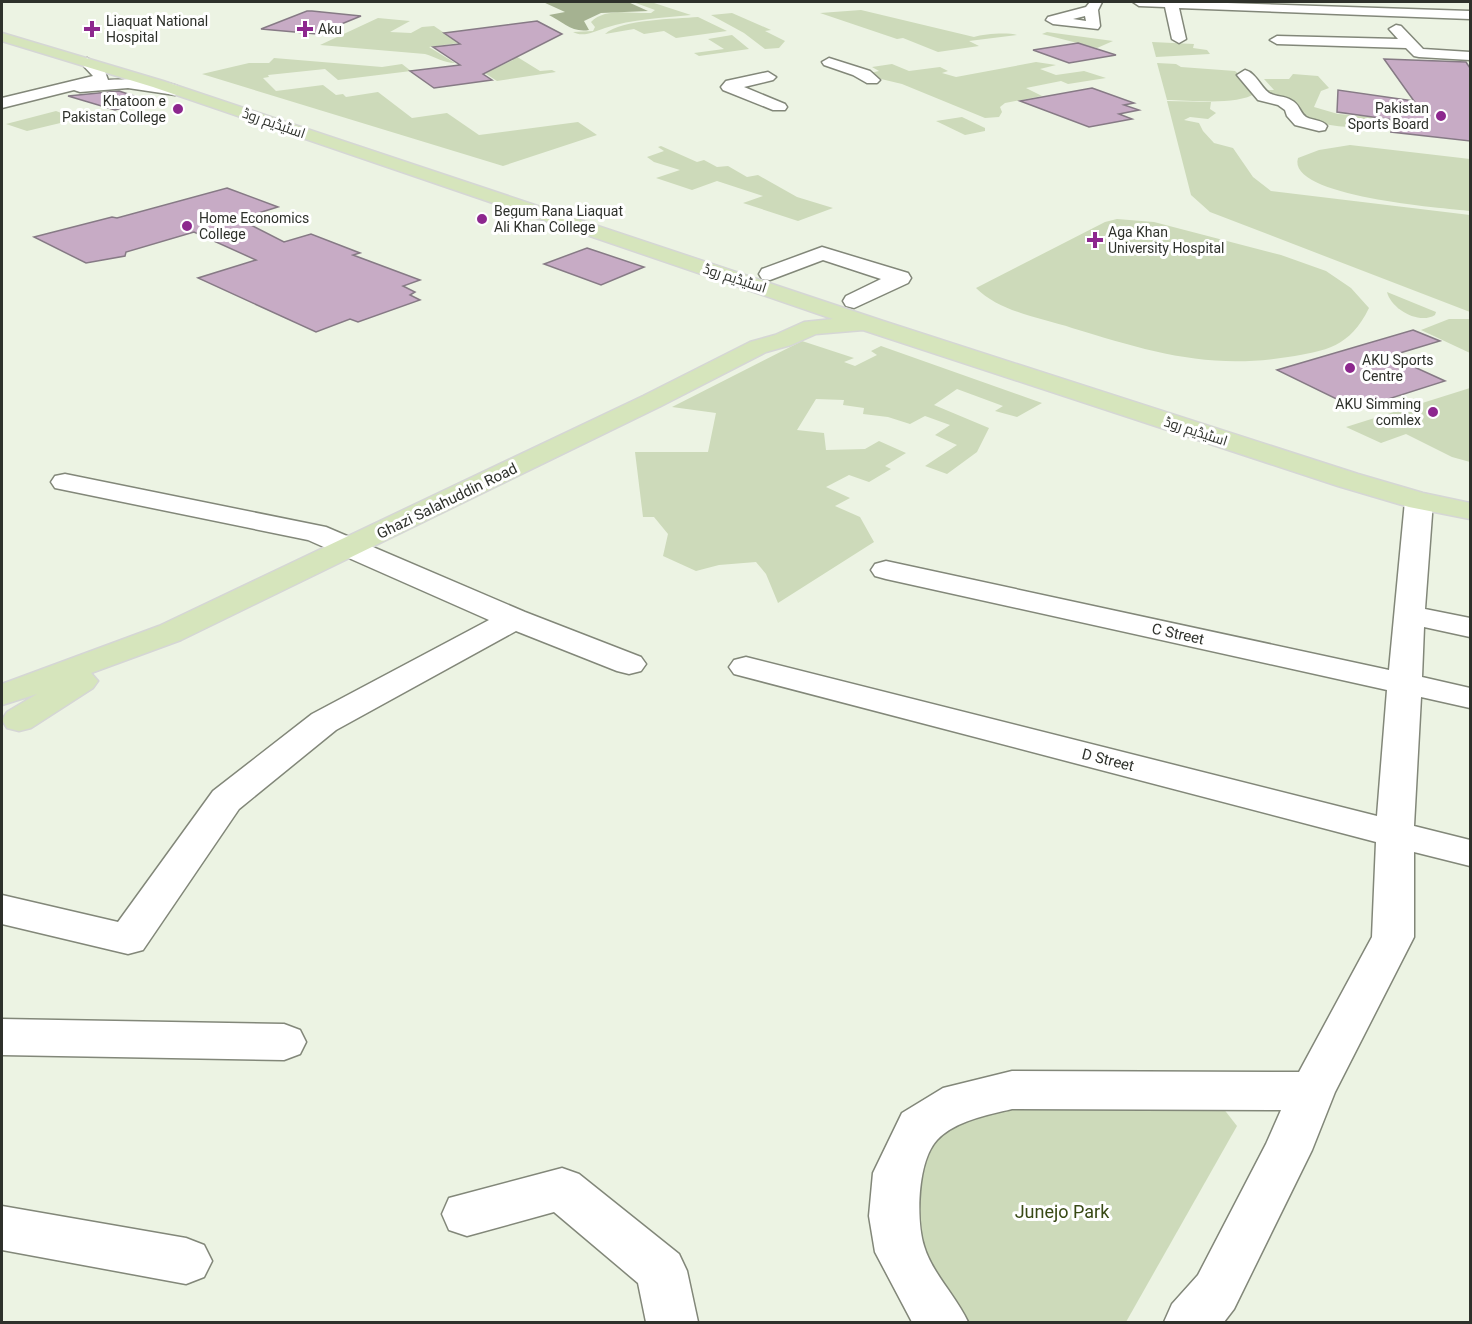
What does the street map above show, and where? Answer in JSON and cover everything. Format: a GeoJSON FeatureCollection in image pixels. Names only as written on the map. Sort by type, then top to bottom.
{"type":"FeatureCollection","features":[{"type":"Feature","properties":{"kind":"main road","name":"اسٹیڈیم روڈ"},"geometry":{"type":"LineString","coordinates":[[2,28],[174,78],[305,128],[875,326],[1348,480],[1470,492]]}},
{"type":"Feature","properties":{"kind":"main road","name":"اسٹیڈیم روڈ"},"geometry":{"type":"LineString","coordinates":[[2,37],[305,128],[854,301],[1326,454],[1422,488],[1470,511]]}},
{"type":"Feature","properties":{"kind":"main road","name":"Ghazi Salahuddin Road"},"geometry":{"type":"LineString","coordinates":[[758,347],[769,335],[801,317],[802,313],[788,295]]}},
{"type":"Feature","properties":{"kind":"main road","name":"Ghazi Salahuddin Road"},"geometry":{"type":"LineString","coordinates":[[6,713],[133,648],[170,633],[350,548],[758,347],[783,340],[812,327],[875,326]]}},
{"type":"Feature","properties":{"kind":"street"},"geometry":{"type":"LineString","coordinates":[[1140,2],[1382,18],[1419,53],[1470,56]]}},
{"type":"Feature","properties":{"kind":"street"},"geometry":{"type":"LineString","coordinates":[[1209,2],[1426,14],[1470,19]]}},
{"type":"Feature","properties":{"kind":"street"},"geometry":{"type":"LineString","coordinates":[[1172,3],[1179,39]]}},
{"type":"Feature","properties":{"kind":"street"},"geometry":{"type":"LineString","coordinates":[[1260,9],[1266,20],[1314,28],[1361,42],[1410,44]]}},
{"type":"Feature","properties":{"kind":"street"},"geometry":{"type":"LineString","coordinates":[[1277,39],[1314,28],[1382,18],[1470,12]]}},
{"type":"Feature","properties":{"kind":"street"},"geometry":{"type":"LineString","coordinates":[[1426,14],[1453,28]]}},
{"type":"Feature","properties":{"kind":"street"},"geometry":{"type":"LineString","coordinates":[[1346,24],[1361,42]]}},
{"type":"Feature","properties":{"kind":"street"},"geometry":{"type":"LineString","coordinates":[[2,103],[101,79],[99,72],[87,62]]}},
{"type":"Feature","properties":{"kind":"street"},"geometry":{"type":"LineString","coordinates":[[830,62],[843,69],[864,73],[873,80]]}},
{"type":"Feature","properties":{"kind":"street"},"geometry":{"type":"LineString","coordinates":[[1245,75],[1264,97],[1284,102],[1293,108],[1293,112],[1301,121],[1318,126]]}},
{"type":"Feature","properties":{"kind":"street"},"geometry":{"type":"LineString","coordinates":[[768,77],[731,84],[729,87],[779,108]]}},
{"type":"Feature","properties":{"kind":"street"},"geometry":{"type":"LineString","coordinates":[[69,88],[128,83],[175,90]]}},
{"type":"Feature","properties":{"kind":"street"},"geometry":{"type":"LineString","coordinates":[[770,274],[822,253],[900,278],[854,301]]}},
{"type":"Feature","properties":{"kind":"street"},"geometry":{"type":"LineString","coordinates":[[65,482],[316,533],[514,619],[629,664]]}},
{"type":"Feature","properties":{"kind":"street"},"geometry":{"type":"LineString","coordinates":[[1191,1323],[1216,1292],[1288,1150],[1312,1091],[1393,937],[1395,833],[1409,615],[1422,488]]}},
{"type":"Feature","properties":{"kind":"street","name":"C Street"},"geometry":{"type":"LineString","coordinates":[[886,570],[1470,698]]}},
{"type":"Feature","properties":{"kind":"street"},"geometry":{"type":"LineString","coordinates":[[1409,615],[1470,627]]}},
{"type":"Feature","properties":{"kind":"street"},"geometry":{"type":"LineString","coordinates":[[2,910],[128,939],[226,800],[324,722],[514,619]]}},
{"type":"Feature","properties":{"kind":"street","name":"D Street"},"geometry":{"type":"LineString","coordinates":[[746,667],[1470,853]]}},
{"type":"Feature","properties":{"kind":"street"},"geometry":{"type":"LineString","coordinates":[[2,1037],[284,1042]]}},
{"type":"Feature","properties":{"kind":"street"},"geometry":{"type":"LineString","coordinates":[[941,1323],[900,1252],[894,1216],[897,1173],[919,1127],[959,1102],[1012,1090],[1312,1091]]}},
{"type":"Feature","properties":{"kind":"street"},"geometry":{"type":"LineString","coordinates":[[467,1214],[562,1189],[661,1271],[672,1323]]}},
{"type":"Feature","properties":{"kind":"street"},"geometry":{"type":"LineString","coordinates":[[2,1228],[186,1261]]}},
{"type":"Feature","properties":{"kind":"green space"},"geometry":{"type":"Polygon","coordinates":[[[633,2],[651,2],[691,15],[648,19],[615,25],[585,34],[573,32],[593,31],[595,27],[591,22],[604,14],[651,13],[655,10],[633,2]]]}},
{"type":"Feature","properties":{"kind":"green space"},"geometry":{"type":"Polygon","coordinates":[[[861,10],[974,37],[996,34],[1017,35],[969,41],[979,46],[938,52],[903,38],[897,39],[820,13],[861,10]]]}},
{"type":"Feature","properties":{"kind":"green space"},"geometry":{"type":"Polygon","coordinates":[[[732,13],[771,30],[765,31],[785,41],[779,48],[765,49],[744,33],[711,15],[732,13]]]}},
{"type":"Feature","properties":{"kind":"green space"},"geometry":{"type":"Polygon","coordinates":[[[698,17],[727,31],[676,38],[664,31],[644,34],[634,29],[605,34],[623,25],[698,17]]]}},
{"type":"Feature","properties":{"kind":"green space"},"geometry":{"type":"Polygon","coordinates":[[[378,18],[410,21],[390,32],[411,33],[422,27],[434,26],[459,43],[429,47],[455,63],[425,54],[320,45],[378,18]]]}},
{"type":"Feature","properties":{"kind":"green space"},"geometry":{"type":"Polygon","coordinates":[[[1047,32],[1113,41],[1097,48],[1042,34],[1047,32]]]}},
{"type":"Feature","properties":{"kind":"green space"},"geometry":{"type":"Polygon","coordinates":[[[732,35],[749,49],[699,56],[694,53],[724,49],[708,39],[732,35]]]}},
{"type":"Feature","properties":{"kind":"green space"},"geometry":{"type":"Polygon","coordinates":[[[1152,42],[1194,44],[1193,48],[1207,50],[1210,54],[1156,57],[1152,42]]]}},
{"type":"Feature","properties":{"kind":"green space"},"geometry":{"type":"Polygon","coordinates":[[[501,47],[540,71],[556,72],[497,81],[477,68],[496,68],[513,60],[486,56],[501,47]]]}},
{"type":"Feature","properties":{"kind":"green space"},"geometry":{"type":"Polygon","coordinates":[[[274,58],[382,67],[402,64],[411,71],[338,80],[325,69],[268,75],[269,77],[263,78],[276,91],[323,85],[336,95],[343,94],[346,97],[378,92],[412,118],[447,113],[479,135],[578,122],[597,135],[503,166],[202,74],[249,63],[269,63],[274,58]]]}},
{"type":"Feature","properties":{"kind":"green space"},"geometry":{"type":"Polygon","coordinates":[[[1036,62],[1056,65],[1040,69],[1056,75],[1084,71],[1106,78],[1068,84],[1061,81],[1026,88],[1042,96],[1005,103],[1000,107],[1002,112],[999,117],[985,118],[870,73],[879,71],[872,67],[892,64],[909,71],[940,67],[948,71],[942,73],[956,77],[1036,62]]]}},
{"type":"Feature","properties":{"kind":"green space"},"geometry":{"type":"Polygon","coordinates":[[[1157,63],[1235,71],[1250,84],[1256,93],[1237,100],[1226,101],[1167,100],[1157,63]]]}},
{"type":"Feature","properties":{"kind":"green space"},"geometry":{"type":"Polygon","coordinates":[[[1293,74],[1318,76],[1329,88],[1321,91],[1314,107],[1338,114],[1411,120],[1407,130],[1339,126],[1299,116],[1300,110],[1287,102],[1268,97],[1264,90],[1274,90],[1264,79],[1289,79],[1293,74]]]}},
{"type":"Feature","properties":{"kind":"green space"},"geometry":{"type":"Polygon","coordinates":[[[1167,101],[1211,102],[1210,109],[1216,113],[1208,119],[1190,117],[1184,120],[1199,123],[1214,143],[1233,148],[1253,177],[1271,191],[1470,215],[1470,312],[1210,212],[1191,195],[1167,101]]]}},
{"type":"Feature","properties":{"kind":"green space"},"geometry":{"type":"Polygon","coordinates":[[[56,111],[77,119],[27,131],[6,124],[56,111]]]}},
{"type":"Feature","properties":{"kind":"green space"},"geometry":{"type":"Polygon","coordinates":[[[962,117],[985,128],[985,131],[965,135],[936,121],[962,117]]]}},
{"type":"Feature","properties":{"kind":"green space"},"geometry":{"type":"Polygon","coordinates":[[[1350,145],[1470,159],[1470,211],[1370,198],[1316,182],[1301,171],[1298,158],[1319,150],[1350,145]]]}},
{"type":"Feature","properties":{"kind":"green space"},"geometry":{"type":"Polygon","coordinates":[[[661,146],[697,162],[704,160],[717,167],[728,166],[747,177],[758,175],[797,197],[833,208],[798,221],[743,203],[763,196],[717,181],[692,190],[656,178],[680,170],[654,162],[647,157],[664,151],[658,147],[661,146]]]}},
{"type":"Feature","properties":{"kind":"green space"},"geometry":{"type":"Polygon","coordinates":[[[1117,219],[1154,222],[1281,255],[1326,271],[1351,288],[1369,308],[1354,331],[1336,345],[1325,349],[1288,357],[1259,360],[1204,360],[1152,351],[1034,317],[997,303],[976,288],[1105,222],[1117,219]]]}},
{"type":"Feature","properties":{"kind":"green space"},"geometry":{"type":"Polygon","coordinates":[[[1387,292],[1436,312],[1435,315],[1421,318],[1406,314],[1394,304],[1387,292]]]}},
{"type":"Feature","properties":{"kind":"green space"},"geometry":{"type":"Polygon","coordinates":[[[1449,319],[1470,319],[1470,353],[1421,330],[1449,319]]]}},
{"type":"Feature","properties":{"kind":"green space"},"geometry":{"type":"Polygon","coordinates":[[[802,341],[854,358],[844,362],[855,366],[877,355],[871,351],[881,346],[1042,403],[1017,417],[995,411],[1003,406],[957,389],[934,405],[989,428],[977,452],[947,474],[925,466],[957,445],[935,435],[950,425],[925,416],[910,424],[888,417],[863,414],[864,408],[843,405],[844,400],[816,399],[797,430],[824,433],[826,450],[865,449],[879,441],[906,453],[885,466],[891,469],[869,482],[849,475],[826,487],[850,498],[835,506],[860,517],[874,542],[778,603],[766,574],[756,562],[719,565],[696,571],[663,556],[668,534],[654,517],[643,517],[635,452],[708,452],[716,413],[672,407],[802,341]]]}},
{"type":"Feature","properties":{"kind":"green space","name":"AKU Simming comlex"},"geometry":{"type":"Polygon","coordinates":[[[1470,388],[1470,462],[1452,457],[1406,434],[1381,443],[1346,427],[1470,388]]]}},
{"type":"Feature","properties":{"kind":"green space","name":"Junejo Park"},"geometry":{"type":"Polygon","coordinates":[[[1054,1102],[1223,1108],[1237,1126],[1126,1322],[969,1322],[936,1285],[915,1232],[916,1177],[937,1136],[977,1111],[1054,1102]]]}},
{"type":"Feature","properties":{"kind":"shaded area"},"geometry":{"type":"Polygon","coordinates":[[[543,2],[628,2],[648,11],[601,13],[584,21],[589,30],[583,31],[549,15],[565,12],[543,2]]]}},
{"type":"Feature","properties":{"kind":"building"},"geometry":{"type":"Polygon","coordinates":[[[307,11],[361,16],[317,34],[261,29],[307,11]]]}},
{"type":"Feature","properties":{"kind":"building"},"geometry":{"type":"Polygon","coordinates":[[[537,21],[562,34],[483,74],[492,80],[434,88],[410,71],[460,65],[433,47],[460,44],[444,33],[537,21]]]}},
{"type":"Feature","properties":{"kind":"building"},"geometry":{"type":"Polygon","coordinates":[[[1078,43],[1116,55],[1069,63],[1033,50],[1078,43]]]}},
{"type":"Feature","properties":{"kind":"building"},"geometry":{"type":"Polygon","coordinates":[[[1384,59],[1466,62],[1470,68],[1470,141],[1391,132],[1395,120],[1337,112],[1338,90],[1414,101],[1384,59]]]}},
{"type":"Feature","properties":{"kind":"building"},"geometry":{"type":"Polygon","coordinates":[[[1092,88],[1134,103],[1124,105],[1139,110],[1119,114],[1132,119],[1089,127],[1020,101],[1092,88]]]}},
{"type":"Feature","properties":{"kind":"building"},"geometry":{"type":"Polygon","coordinates":[[[119,91],[149,101],[115,110],[68,96],[119,91]]]}},
{"type":"Feature","properties":{"kind":"building"},"geometry":{"type":"Polygon","coordinates":[[[227,188],[278,207],[239,219],[284,242],[311,234],[360,253],[353,255],[420,280],[403,286],[415,292],[410,295],[420,300],[358,322],[350,319],[316,332],[198,278],[256,260],[194,232],[126,252],[125,256],[86,263],[34,237],[112,217],[117,218],[227,188]]]}},
{"type":"Feature","properties":{"kind":"building"},"geometry":{"type":"Polygon","coordinates":[[[587,248],[644,267],[601,285],[544,264],[587,248]]]}},
{"type":"Feature","properties":{"kind":"building","name":"AKU Sports Centre"},"geometry":{"type":"Polygon","coordinates":[[[1413,330],[1440,341],[1390,356],[1445,381],[1357,409],[1277,370],[1413,330]]]}},
{"type":"Feature","properties":{"kind":"place","name":"Liaquat National Hospital"},"geometry":{"type":"Point","coordinates":[92,29]}},
{"type":"Feature","properties":{"kind":"place","name":"Aku"},"geometry":{"type":"Point","coordinates":[305,29]}},
{"type":"Feature","properties":{"kind":"place","name":"Khatoon e Pakistan College"},"geometry":{"type":"Point","coordinates":[178,109]}},
{"type":"Feature","properties":{"kind":"place","name":"Pakistan Sports Board"},"geometry":{"type":"Point","coordinates":[1441,116]}},
{"type":"Feature","properties":{"kind":"place","name":"Begum Rana Liaquat Ali Khan College"},"geometry":{"type":"Point","coordinates":[482,219]}},
{"type":"Feature","properties":{"kind":"place","name":"Home Economics College"},"geometry":{"type":"Point","coordinates":[187,226]}},
{"type":"Feature","properties":{"kind":"place","name":"Aga Khan University Hospital"},"geometry":{"type":"Point","coordinates":[1095,240]}},
{"type":"Feature","properties":{"kind":"place","name":"AKU Sports Centre"},"geometry":{"type":"Point","coordinates":[1350,368]}},
{"type":"Feature","properties":{"kind":"place","name":"AKU Simming comlex"},"geometry":{"type":"Point","coordinates":[1433,412]}}]}
